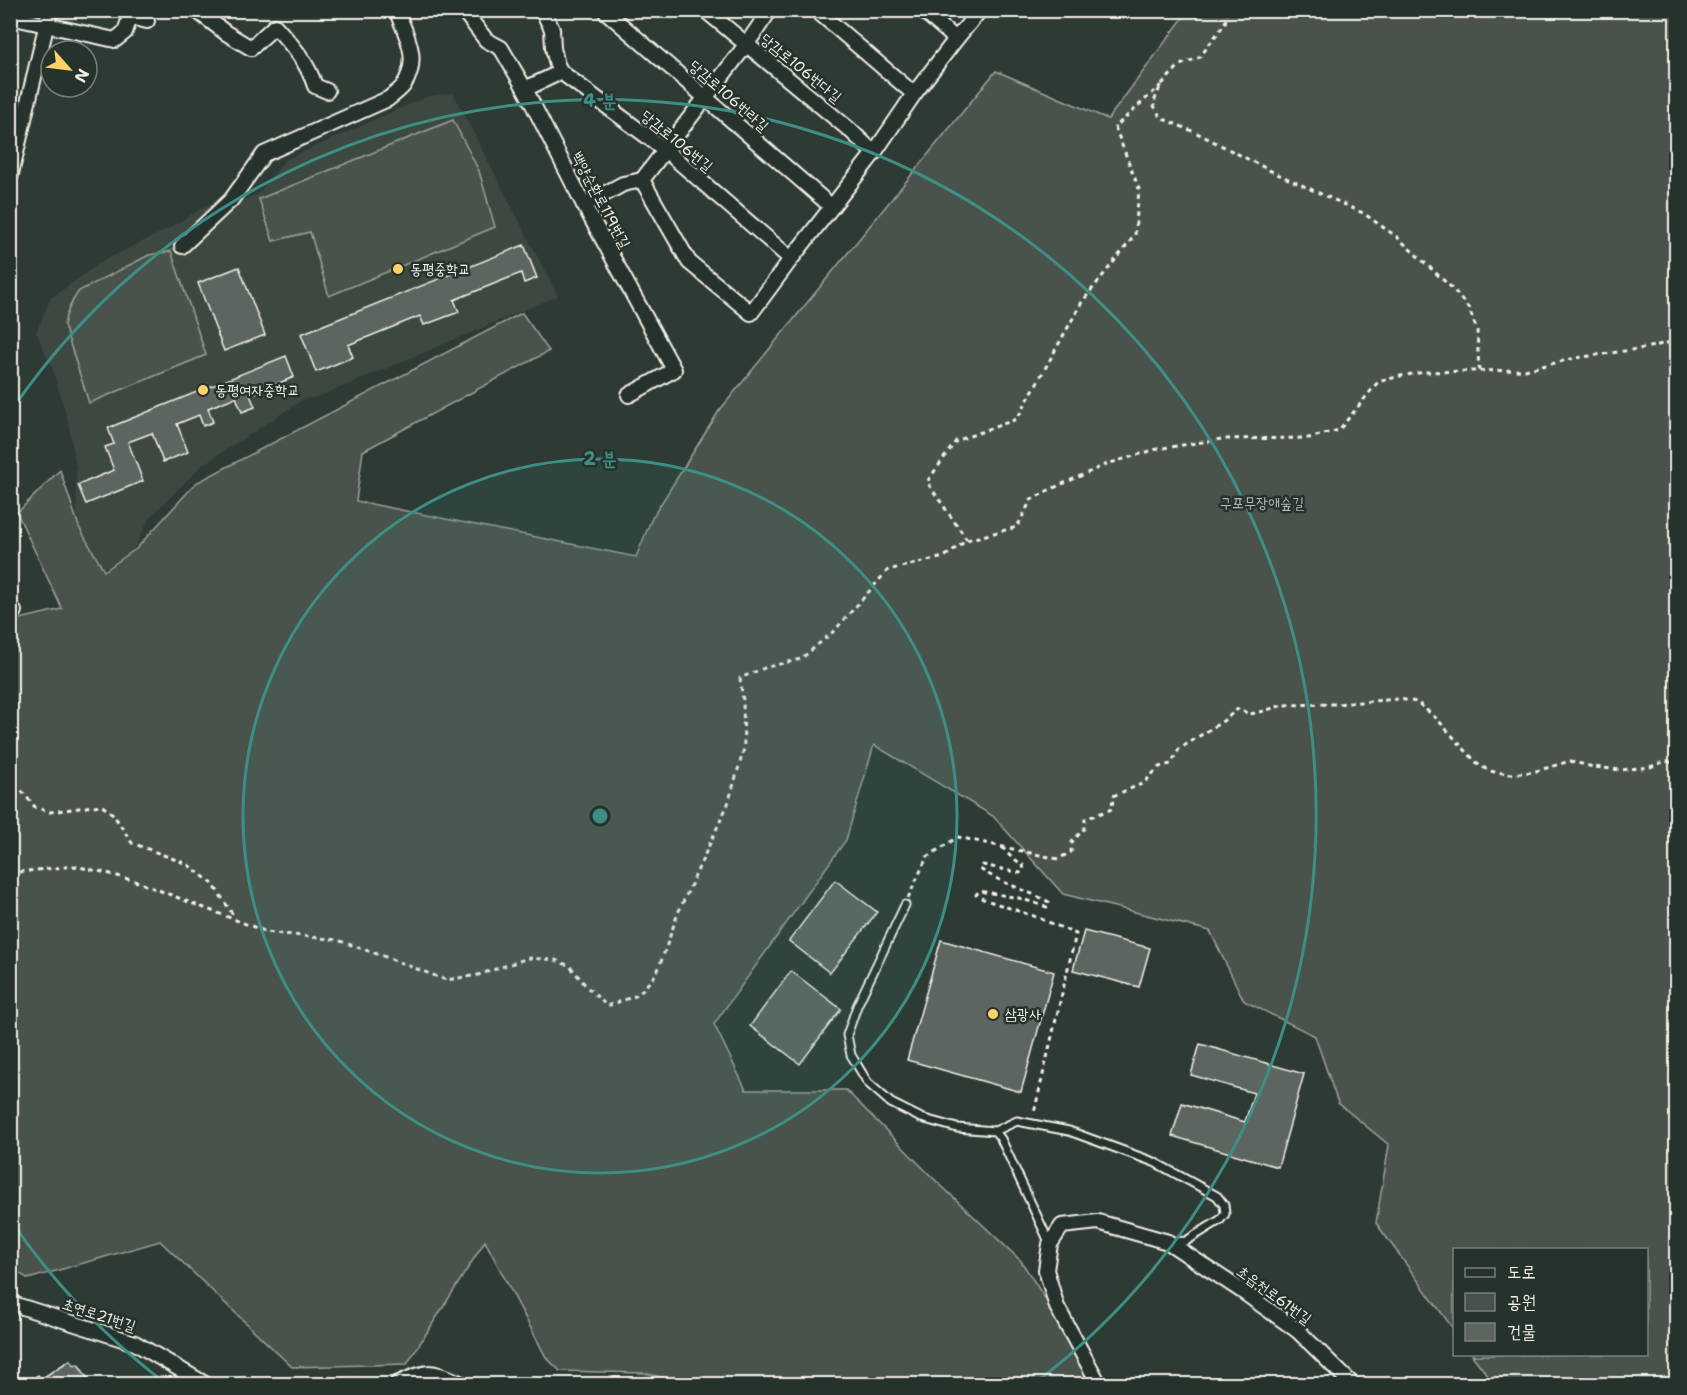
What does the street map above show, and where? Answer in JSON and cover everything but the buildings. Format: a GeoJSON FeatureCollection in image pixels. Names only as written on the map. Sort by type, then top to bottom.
{"type":"FeatureCollection","features":[{"type":"Feature","properties":{"kind":"street"},"geometry":{"type":"LineString","coordinates":[[196,10],[226,33],[251,48],[275,26],[300,53],[315,86],[327,91]]}},
{"type":"Feature","properties":{"kind":"street"},"geometry":{"type":"LineString","coordinates":[[182,246],[231,200],[264,154],[388,99],[402,88],[410,72],[412,48],[396,10]]}},
{"type":"Feature","properties":{"kind":"street","name":"백양순환로119번길"},"geometry":{"type":"LineString","coordinates":[[463,10],[486,40],[501,48],[674,370],[629,395]]}},
{"type":"Feature","properties":{"kind":"street"},"geometry":{"type":"LineString","coordinates":[[525,89],[561,72],[553,48],[552,29],[542,10]]}},
{"type":"Feature","properties":{"kind":"street","name":"당감로106번라길"},"geometry":{"type":"LineString","coordinates":[[604,10],[832,207]]}},
{"type":"Feature","properties":{"kind":"street","name":"당감로106번다길"},"geometry":{"type":"LineString","coordinates":[[705,10],[851,131],[874,153]]}},
{"type":"Feature","properties":{"kind":"street"},"geometry":{"type":"LineString","coordinates":[[584,205],[623,184],[642,180],[746,45],[770,10]]}},
{"type":"Feature","properties":{"kind":"street"},"geometry":{"type":"LineString","coordinates":[[816,10],[915,94]]}},
{"type":"Feature","properties":{"kind":"street"},"geometry":{"type":"LineString","coordinates":[[922,10],[956,39]]}},
{"type":"Feature","properties":{"kind":"street"},"geometry":{"type":"LineString","coordinates":[[642,180],[689,262],[751,313],[980,10]]}},
{"type":"Feature","properties":{"kind":"street"},"geometry":{"type":"LineString","coordinates":[[10,17],[49,17],[115,40],[125,32],[130,17],[147,21]]}},
{"type":"Feature","properties":{"kind":"street"},"geometry":{"type":"LineString","coordinates":[[10,178],[49,17]]}},
{"type":"Feature","properties":{"kind":"street","name":"당감로106번길"},"geometry":{"type":"LineString","coordinates":[[561,72],[664,149],[791,259]]}},
{"type":"Feature","properties":{"kind":"street","name":"초읍천로61번길"},"geometry":{"type":"LineString","coordinates":[[1050,1244],[1062,1226],[1098,1222],[1168,1242],[1298,1331],[1352,1384]]}},
{"type":"Feature","properties":{"kind":"street"},"geometry":{"type":"LineString","coordinates":[[1050,1244],[1046,1270],[1057,1307],[1099,1384]]}},
{"type":"Feature","properties":{"kind":"street","name":"초연로21번길"},"geometry":{"type":"LineString","coordinates":[[10,1303],[135,1344],[205,1384]]}},
{"type":"Feature","properties":{"kind":"street"},"geometry":{"type":"LineString","coordinates":[[397,1384],[421,1373],[435,1373],[462,1384]]}},
{"type":"Feature","properties":{"kind":"lane"},"geometry":{"type":"LineString","coordinates":[[905,905],[857,1006],[847,1035],[851,1055],[868,1083],[891,1103],[921,1118],[957,1128],[995,1131],[1017,1122],[1070,1131],[1154,1162],[1217,1196],[1224,1205],[1225,1214],[1220,1220],[1186,1241],[1168,1242]]}},
{"type":"Feature","properties":{"kind":"lane"},"geometry":{"type":"LineString","coordinates":[[995,1131],[1001,1139],[1050,1244]]}},
{"type":"Feature","properties":{"kind":"path"},"geometry":{"type":"LineString","coordinates":[[967,540],[927,482],[956,441],[1017,419],[1082,302],[1135,235],[1139,189],[1115,127],[1180,65],[1200,57],[1225,23],[1228,10]]}},
{"type":"Feature","properties":{"kind":"path"},"geometry":{"type":"LineString","coordinates":[[1161,85],[1153,104],[1161,118],[1363,213],[1397,237],[1453,289],[1469,309],[1477,330],[1479,372]]}},
{"type":"Feature","properties":{"kind":"path"},"geometry":{"type":"LineString","coordinates":[[10,873],[74,866],[138,882],[267,932],[337,940],[446,980],[478,975],[528,958],[555,960],[570,966],[587,987],[608,1006],[638,995],[657,973],[678,913],[728,804],[744,749],[740,678],[767,667],[801,659],[835,630],[888,570],[944,557],[967,540],[1017,527],[1031,500],[1107,464],[1157,449],[1222,439],[1309,438],[1339,430],[1378,382],[1425,372],[1525,370],[1576,358],[1677,341]]}},
{"type":"Feature","properties":{"kind":"path"},"geometry":{"type":"LineString","coordinates":[[905,905],[927,857],[958,837],[1058,859],[1071,852],[1072,842],[1084,829],[1084,819],[1112,809],[1113,796],[1144,783],[1159,767],[1171,764],[1179,749],[1239,708],[1248,714],[1283,705],[1399,699],[1417,702],[1437,719],[1476,762],[1489,771],[1509,774],[1533,772],[1570,761],[1593,767],[1620,770],[1650,767],[1666,761],[1677,764]]}},
{"type":"Feature","properties":{"kind":"path"},"geometry":{"type":"LineString","coordinates":[[10,777],[35,807],[50,812],[101,805],[113,814],[132,843],[188,864],[213,884],[236,920]]}},
{"type":"Feature","properties":{"kind":"path"},"geometry":{"type":"LineString","coordinates":[[1000,846],[1023,865],[1023,871],[1020,873],[983,865],[980,869],[1049,902],[1047,907],[989,892],[979,891],[975,895],[1076,934],[1032,1124]]}},
{"type":"Feature","properties":{"kind":"shaded area"},"geometry":{"type":"Polygon","coordinates":[[[453,93],[558,296],[318,397],[304,399],[201,466],[151,516],[131,553],[97,572],[77,521],[76,467],[68,421],[52,367],[36,332],[51,298],[101,262],[164,231],[204,207],[242,200],[258,194],[285,160],[428,96],[453,93]]]}},
{"type":"Feature","properties":{"kind":"green space","name":"구포무장애숲길"},"geometry":{"type":"Polygon","coordinates":[[[1188,11],[1676,11],[1676,1384],[1494,1384],[1473,1356],[1648,1356],[1648,1248],[1453,1248],[1453,1329],[1376,1223],[1389,1145],[1338,1103],[1315,1036],[1244,1001],[1210,931],[1063,894],[993,816],[874,745],[846,840],[714,1024],[746,1090],[846,1090],[932,1177],[1021,1261],[1062,1325],[1094,1384],[691,1384],[644,1373],[560,1371],[546,1357],[485,1241],[407,1364],[292,1367],[160,1241],[28,1279],[11,1267],[11,621],[62,609],[17,513],[60,470],[79,527],[104,571],[136,549],[196,483],[522,313],[549,351],[363,451],[356,501],[636,557],[652,518],[719,411],[996,71],[1108,119],[1188,11]]]}},
{"type":"Feature","properties":{"kind":"green space"},"geometry":{"type":"Polygon","coordinates":[[[453,120],[479,171],[495,227],[329,296],[310,232],[273,241],[259,199],[453,120]]]}},
{"type":"Feature","properties":{"kind":"green space"},"geometry":{"type":"Polygon","coordinates":[[[171,251],[206,355],[89,403],[64,325],[71,303],[79,291],[149,255],[171,251]]]}},
{"type":"Feature","properties":{"kind":"place","name":"동평중학교"},"geometry":{"type":"Point","coordinates":[398,269]}},
{"type":"Feature","properties":{"kind":"place","name":"동평여자중학교"},"geometry":{"type":"Point","coordinates":[203,390]}},
{"type":"Feature","properties":{"kind":"place","name":"삼광사"},"geometry":{"type":"Point","coordinates":[993,1014]}}]}
